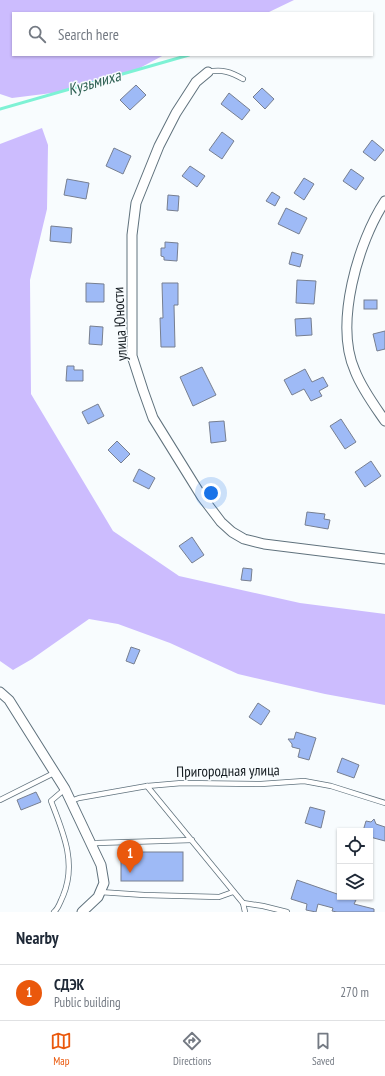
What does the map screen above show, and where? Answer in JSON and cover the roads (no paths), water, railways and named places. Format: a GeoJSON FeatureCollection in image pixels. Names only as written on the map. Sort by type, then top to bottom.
{"type":"FeatureCollection","features":[{"type":"Feature","properties":{"kind":"street","name":"улица Юности"},"geometry":{"type":"LineString","coordinates":[[208,72],[196,82],[176,113],[159,146],[136,203],[132,235],[132,356],[143,390],[154,418],[202,498],[221,522],[232,532],[244,539],[264,544],[385,559]]}},
{"type":"Feature","properties":{"kind":"street"},"geometry":{"type":"LineString","coordinates":[[385,201],[364,243],[352,279],[347,335],[349,353],[354,370],[364,390],[385,421]]}},
{"type":"Feature","properties":{"kind":"street"},"geometry":{"type":"LineString","coordinates":[[0,692],[9,700],[65,789],[101,865],[104,884],[98,897],[82,912]]}},
{"type":"Feature","properties":{"kind":"lane"},"geometry":{"type":"LineString","coordinates":[[208,72],[221,70],[235,74],[244,79]]}},
{"type":"Feature","properties":{"kind":"lane"},"geometry":{"type":"LineString","coordinates":[[0,800],[54,773]]}},
{"type":"Feature","properties":{"kind":"lane","name":"Пригородная улица"},"geometry":{"type":"LineString","coordinates":[[71,801],[79,798],[147,786],[182,783],[261,784],[304,781],[331,786],[385,803]]}},
{"type":"Feature","properties":{"kind":"lane"},"geometry":{"type":"LineString","coordinates":[[147,786],[243,903],[245,912]]}},
{"type":"Feature","properties":{"kind":"lane"},"geometry":{"type":"LineString","coordinates":[[54,912],[57,909],[67,886],[70,859],[65,838],[51,801],[65,789]]}},
{"type":"Feature","properties":{"kind":"lane"},"geometry":{"type":"LineString","coordinates":[[91,845],[97,843],[192,840]]}},
{"type":"Feature","properties":{"kind":"lane"},"geometry":{"type":"LineString","coordinates":[[100,892],[219,897],[233,892]]}},
{"type":"Feature","properties":{"kind":"lane"},"geometry":{"type":"LineString","coordinates":[[243,903],[287,912]]}},
{"type":"Feature","properties":{"kind":"waterway","name":"Кузьмиха"},"geometry":{"type":"LineString","coordinates":[[0,109],[186,56]]}},
{"type":"Feature","properties":{"kind":"place","name":"СДЭК"},"geometry":{"type":"Point","coordinates":[130,873]}}]}
